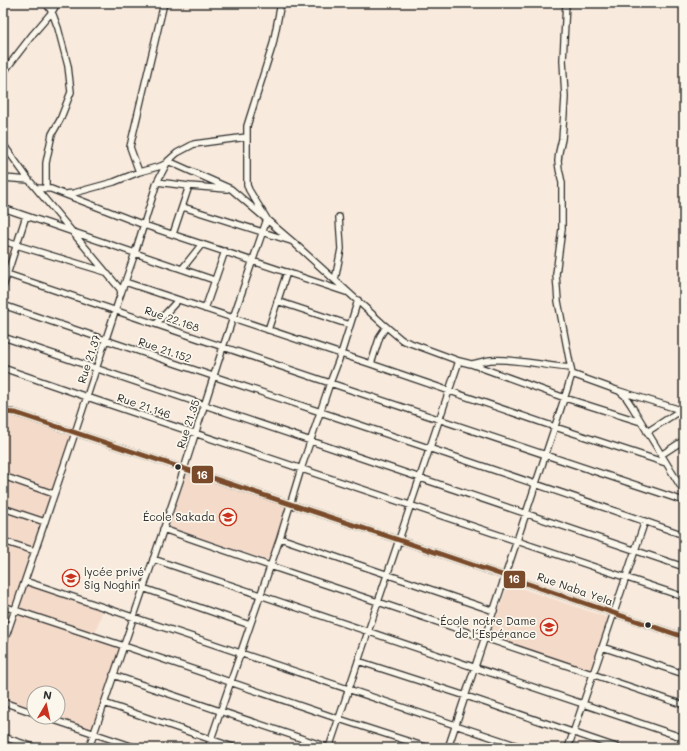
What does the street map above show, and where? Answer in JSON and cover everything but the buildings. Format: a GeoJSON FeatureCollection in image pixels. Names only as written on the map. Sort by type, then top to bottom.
{"type":"FeatureCollection","features":[{"type":"Feature","properties":{"kind":"street"},"geometry":{"type":"LineString","coordinates":[[46,3],[52,12],[58,28],[68,66],[71,92],[60,120],[52,134],[46,163],[46,188]]}},
{"type":"Feature","properties":{"kind":"street"},"geometry":{"type":"LineString","coordinates":[[3,77],[6,69],[52,12],[57,3]]}},
{"type":"Feature","properties":{"kind":"street"},"geometry":{"type":"LineString","coordinates":[[139,172],[130,147],[164,3]]}},
{"type":"Feature","properties":{"kind":"street"},"geometry":{"type":"LineString","coordinates":[[267,219],[247,185],[247,126],[273,44],[281,3]]}},
{"type":"Feature","properties":{"kind":"street"},"geometry":{"type":"LineString","coordinates":[[448,748],[572,374],[558,301],[556,274],[562,229],[562,183],[558,162],[562,139],[565,97],[563,60],[566,3]]}},
{"type":"Feature","properties":{"kind":"street","name":"Rue 21.37"},"geometry":{"type":"LineString","coordinates":[[3,645],[105,340],[126,282],[157,182],[168,162],[177,153],[194,144],[247,137]]}},
{"type":"Feature","properties":{"kind":"street"},"geometry":{"type":"LineString","coordinates":[[3,144],[30,180],[120,289],[121,293]]}},
{"type":"Feature","properties":{"kind":"street"},"geometry":{"type":"LineString","coordinates":[[64,194],[74,193],[114,182],[168,162],[231,189],[267,219],[405,342],[565,398],[641,422]]}},
{"type":"Feature","properties":{"kind":"street"},"geometry":{"type":"LineString","coordinates":[[3,178],[30,180]]}},
{"type":"Feature","properties":{"kind":"street"},"geometry":{"type":"LineString","coordinates":[[157,182],[231,189]]}},
{"type":"Feature","properties":{"kind":"street"},"geometry":{"type":"LineString","coordinates":[[174,234],[189,186]]}},
{"type":"Feature","properties":{"kind":"street"},"geometry":{"type":"LineString","coordinates":[[37,188],[46,188],[64,194],[144,225],[348,292]]}},
{"type":"Feature","properties":{"kind":"street"},"geometry":{"type":"LineString","coordinates":[[182,207],[293,242]]}},
{"type":"Feature","properties":{"kind":"street"},"geometry":{"type":"LineString","coordinates":[[3,208],[214,280]]}},
{"type":"Feature","properties":{"kind":"street"},"geometry":{"type":"LineString","coordinates":[[3,287],[26,216]]}},
{"type":"Feature","properties":{"kind":"street"},"geometry":{"type":"LineString","coordinates":[[335,280],[341,249],[339,217]]}},
{"type":"Feature","properties":{"kind":"street","name":"Rue 21.35"},"geometry":{"type":"LineString","coordinates":[[89,748],[196,434],[223,347],[267,219]]}},
{"type":"Feature","properties":{"kind":"street"},"geometry":{"type":"LineString","coordinates":[[3,241],[106,272]]}},
{"type":"Feature","properties":{"kind":"street"},"geometry":{"type":"LineString","coordinates":[[182,269],[202,244]]}},
{"type":"Feature","properties":{"kind":"street"},"geometry":{"type":"LineString","coordinates":[[205,309],[225,251]]}},
{"type":"Feature","properties":{"kind":"street"},"geometry":{"type":"LineString","coordinates":[[268,330],[287,272]]}},
{"type":"Feature","properties":{"kind":"street","name":"Rue 22.168"},"geometry":{"type":"LineString","coordinates":[[7,274],[330,384],[684,501]]}},
{"type":"Feature","properties":{"kind":"street"},"geometry":{"type":"LineString","coordinates":[[126,282],[666,463]]}},
{"type":"Feature","properties":{"kind":"street"},"geometry":{"type":"LineString","coordinates":[[156,324],[178,300]]}},
{"type":"Feature","properties":{"kind":"street"},"geometry":{"type":"LineString","coordinates":[[208,748],[280,538],[301,469],[358,300]]}},
{"type":"Feature","properties":{"kind":"street"},"geometry":{"type":"LineString","coordinates":[[277,301],[350,325]]}},
{"type":"Feature","properties":{"kind":"street","name":"Rue 21.152"},"geometry":{"type":"LineString","coordinates":[[3,305],[684,535]]}},
{"type":"Feature","properties":{"kind":"street"},"geometry":{"type":"LineString","coordinates":[[371,364],[380,336],[386,326]]}},
{"type":"Feature","properties":{"kind":"street"},"geometry":{"type":"LineString","coordinates":[[3,337],[684,567]]}},
{"type":"Feature","properties":{"kind":"street"},"geometry":{"type":"LineString","coordinates":[[471,364],[490,360],[526,361],[570,368]]}},
{"type":"Feature","properties":{"kind":"street"},"geometry":{"type":"LineString","coordinates":[[114,675],[330,748],[459,361]]}},
{"type":"Feature","properties":{"kind":"street","name":"Rue 21.146"},"geometry":{"type":"LineString","coordinates":[[3,368],[684,597]]}},
{"type":"Feature","properties":{"kind":"street"},"geometry":{"type":"LineString","coordinates":[[572,374],[682,411]]}},
{"type":"Feature","properties":{"kind":"street"},"geometry":{"type":"LineString","coordinates":[[619,391],[625,396],[683,488]]}},
{"type":"Feature","properties":{"kind":"street","name":"Rue Naba Yela"},"geometry":{"type":"LineString","coordinates":[[4,411],[16,413],[684,636]]}},
{"type":"Feature","properties":{"kind":"street"},"geometry":{"type":"LineString","coordinates":[[647,432],[682,411]]}},
{"type":"Feature","properties":{"kind":"street"},"geometry":{"type":"LineString","coordinates":[[661,455],[684,440]]}},
{"type":"Feature","properties":{"kind":"street"},"geometry":{"type":"LineString","coordinates":[[3,476],[54,494]]}},
{"type":"Feature","properties":{"kind":"street"},"geometry":{"type":"LineString","coordinates":[[3,508],[45,522]]}},
{"type":"Feature","properties":{"kind":"street"},"geometry":{"type":"LineString","coordinates":[[568,748],[644,521]]}},
{"type":"Feature","properties":{"kind":"street"},"geometry":{"type":"LineString","coordinates":[[163,529],[684,705]]}},
{"type":"Feature","properties":{"kind":"street"},"geometry":{"type":"LineString","coordinates":[[280,538],[494,611]]}},
{"type":"Feature","properties":{"kind":"street"},"geometry":{"type":"LineString","coordinates":[[3,541],[35,551]]}},
{"type":"Feature","properties":{"kind":"street"},"geometry":{"type":"LineString","coordinates":[[153,559],[475,668],[683,736],[679,748]]}},
{"type":"Feature","properties":{"kind":"street"},"geometry":{"type":"LineString","coordinates":[[25,581],[524,748]]}},
{"type":"Feature","properties":{"kind":"street"},"geometry":{"type":"LineString","coordinates":[[143,588],[250,625]]}},
{"type":"Feature","properties":{"kind":"street"},"geometry":{"type":"LineString","coordinates":[[3,606],[429,748]]}},
{"type":"Feature","properties":{"kind":"street"},"geometry":{"type":"LineString","coordinates":[[602,647],[684,674]]}},
{"type":"Feature","properties":{"kind":"street"},"geometry":{"type":"LineString","coordinates":[[358,662],[466,696],[619,748]]}},
{"type":"Feature","properties":{"kind":"street"},"geometry":{"type":"LineString","coordinates":[[3,702],[26,710]]}},
{"type":"Feature","properties":{"kind":"street"},"geometry":{"type":"LineString","coordinates":[[104,703],[236,748]]}},
{"type":"Feature","properties":{"kind":"street"},"geometry":{"type":"LineString","coordinates":[[66,724],[137,748]]}},
{"type":"Feature","properties":{"kind":"street"},"geometry":{"type":"LineString","coordinates":[[3,736],[37,748]]}},
{"type":"Feature","properties":{"kind":"shaded area"},"geometry":{"type":"Polygon","coordinates":[[[3,243],[14,247],[3,277],[3,243]]]}},
{"type":"Feature","properties":{"kind":"shaded area"},"geometry":{"type":"Polygon","coordinates":[[[7,414],[72,434],[34,549],[3,539],[3,415],[7,414]]]}},
{"type":"Feature","properties":{"kind":"shaded area","name":"École Sakada"},"geometry":{"type":"Polygon","coordinates":[[[187,473],[288,507],[270,561],[169,527],[187,473]]]}},
{"type":"Feature","properties":{"kind":"shaded area"},"geometry":{"type":"Polygon","coordinates":[[[3,542],[32,552],[23,581],[103,609],[93,639],[121,649],[94,730],[66,720],[66,685],[26,685],[26,707],[3,699],[3,542]]]}},
{"type":"Feature","properties":{"kind":"shaded area","name":"École notre Dame de l´Espérance"},"geometry":{"type":"Polygon","coordinates":[[[508,584],[609,618],[591,671],[490,637],[508,584]]]}},
{"type":"Feature","properties":{"kind":"transit line","name":"16"},"geometry":{"type":"LineString","coordinates":[[3,412],[16,413],[399,540],[684,637]]}},
{"type":"Feature","properties":{"kind":"place","name":"École Sakada"},"geometry":{"type":"Point","coordinates":[228,517]}},
{"type":"Feature","properties":{"kind":"place","name":"lycée privé Sig Noghin"},"geometry":{"type":"Point","coordinates":[71,578]}},
{"type":"Feature","properties":{"kind":"place","name":"École notre Dame de l´Espérance"},"geometry":{"type":"Point","coordinates":[549,627]}}]}
